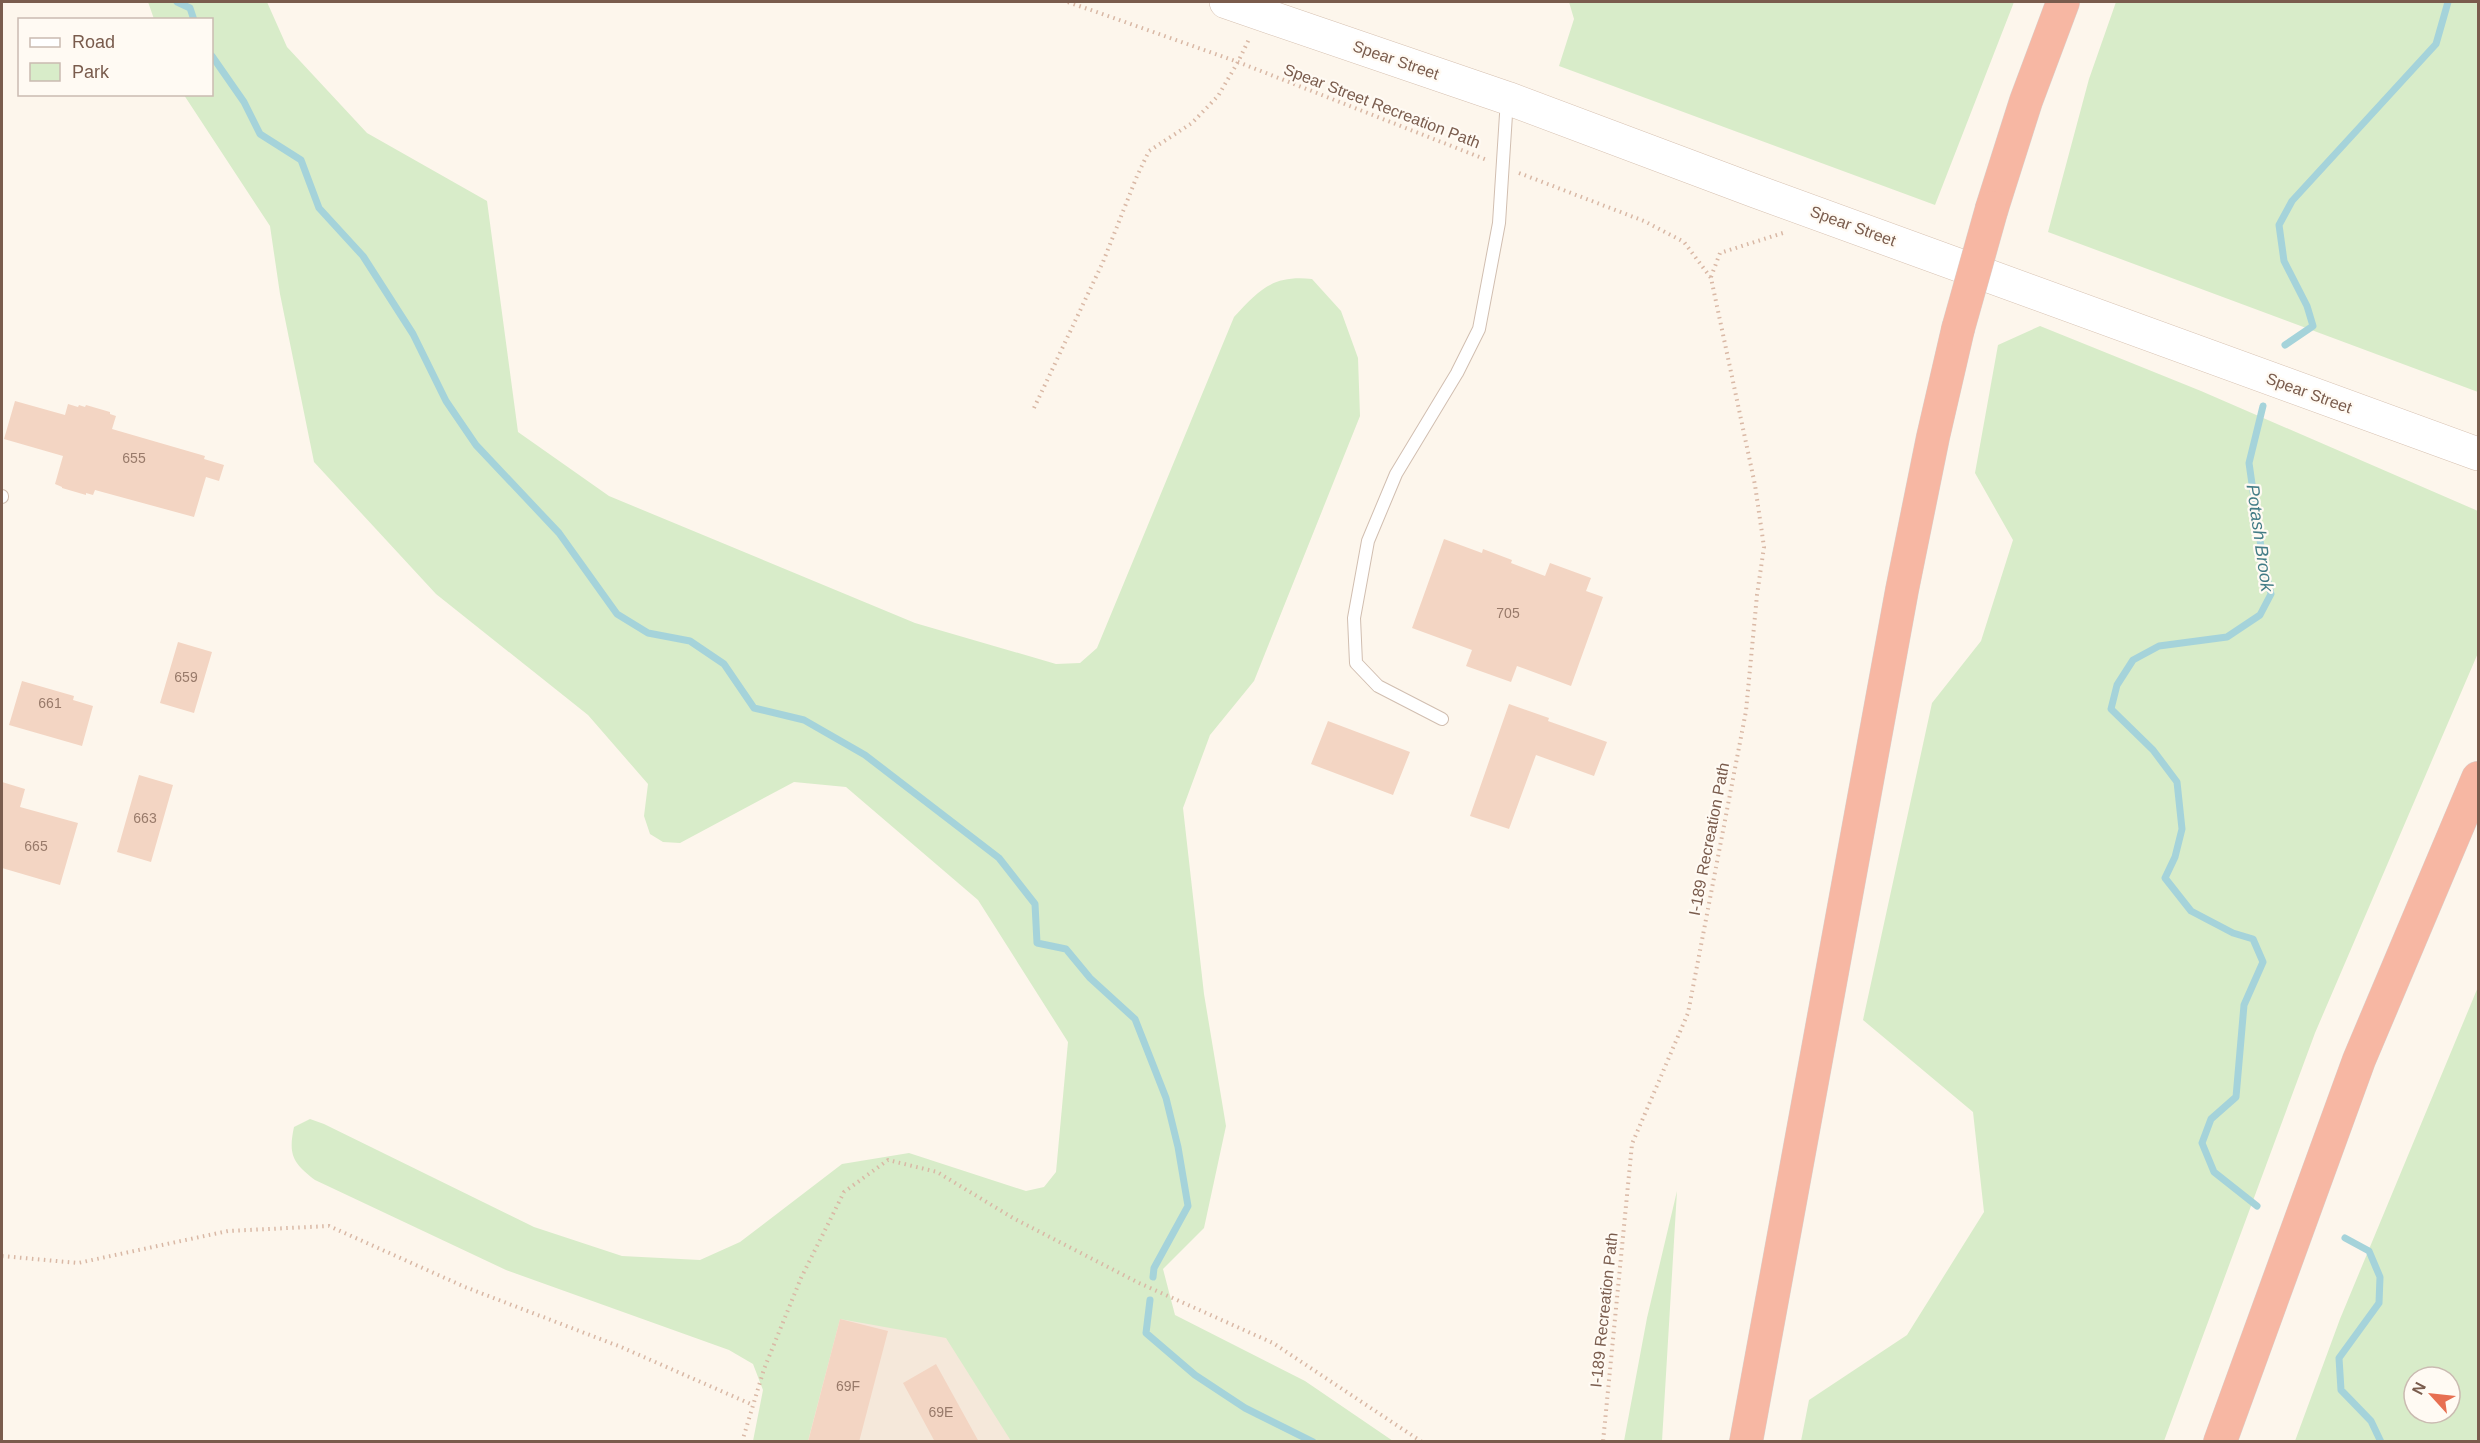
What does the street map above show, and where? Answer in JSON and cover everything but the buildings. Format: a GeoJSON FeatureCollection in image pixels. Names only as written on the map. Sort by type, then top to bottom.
{"type":"FeatureCollection","features":[{"type":"Feature","properties":{"kind":"highway"},"geometry":{"type":"LineString","coordinates":[[1746,1442],[1902,590],[1933,437],[1958,329],[1992,207],[2026,101],[2063,2]]}},
{"type":"Feature","properties":{"kind":"highway"},"geometry":{"type":"LineString","coordinates":[[2220,1442],[2355,1071],[2397,966],[2478,778]]}},
{"type":"Feature","properties":{"kind":"main road","name":"Spear Street"},"geometry":{"type":"LineString","coordinates":[[1226,2],[1507,98],[1765,195],[2478,454]]}},
{"type":"Feature","properties":{"kind":"lane"},"geometry":{"type":"LineString","coordinates":[[1442,719],[1378,686],[1356,663],[1354,618],[1368,541],[1396,474],[1457,373],[1479,329],[1499,223],[1507,98]]}},
{"type":"Feature","properties":{"kind":"path","name":"Spear Street Recreation Path"},"geometry":{"type":"LineString","coordinates":[[1068,2],[1238,62],[1644,221],[1684,242]]}},
{"type":"Feature","properties":{"kind":"path"},"geometry":{"type":"LineString","coordinates":[[1034,408],[1103,262],[1149,151],[1192,123],[1218,96],[1238,62],[1260,14]]}},
{"type":"Feature","properties":{"kind":"path"},"geometry":{"type":"LineString","coordinates":[[1711,278],[1720,253],[1797,229]]}},
{"type":"Feature","properties":{"kind":"path","name":"I-189 Recreation Path"},"geometry":{"type":"LineString","coordinates":[[1603,1442],[1632,1144],[1688,1013],[1746,711],[1764,547],[1755,485],[1711,278],[1684,242]]}},
{"type":"Feature","properties":{"kind":"path"},"geometry":{"type":"LineString","coordinates":[[742,1442],[764,1369],[801,1278],[844,1192],[888,1160],[937,1172],[1013,1218],[1118,1272],[1273,1343],[1422,1442]]}},
{"type":"Feature","properties":{"kind":"path"},"geometry":{"type":"LineString","coordinates":[[2,1256],[78,1263],[228,1231],[329,1226],[465,1287],[621,1347],[753,1405]]}},
{"type":"Feature","properties":{"kind":"shaded area"},"geometry":{"type":"Polygon","coordinates":[[[830,1260],[1196,1442],[779,1442],[830,1260]]]}},
{"type":"Feature","properties":{"kind":"green space"},"geometry":{"type":"Polygon","coordinates":[[[148,2],[267,2],[287,47],[367,133],[487,201],[518,432],[609,496],[915,623],[1056,664],[1080,663],[1097,648],[1234,317],[1267,286],[1286,279],[1298,278],[1312,279],[1341,311],[1358,358],[1360,416],[1254,681],[1210,735],[1183,808],[1204,994],[1226,1126],[1204,1228],[1163,1269],[1175,1315],[1305,1381],[1393,1441],[1011,1441],[946,1338],[840,1319],[808,1441],[753,1441],[763,1390],[753,1364],[729,1350],[506,1270],[315,1180],[297,1163],[292,1152],[294,1127],[310,1119],[534,1227],[622,1256],[700,1260],[740,1242],[842,1164],[909,1153],[1026,1191],[1044,1187],[1056,1172],[1068,1042],[978,900],[846,787],[794,782],[680,843],[663,842],[650,834],[644,816],[648,784],[588,715],[436,594],[314,462],[280,294],[270,226],[185,96],[213,96],[213,18],[154,18],[148,2]]]}},
{"type":"Feature","properties":{"kind":"green space"},"geometry":{"type":"Polygon","coordinates":[[[1569,2],[2014,2],[1935,205],[1559,66],[1574,19],[1569,2]]]}},
{"type":"Feature","properties":{"kind":"green space"},"geometry":{"type":"Polygon","coordinates":[[[2116,2],[2478,2],[2478,392],[2048,232],[2089,79],[2116,2]]]}},
{"type":"Feature","properties":{"kind":"green space"},"geometry":{"type":"Polygon","coordinates":[[[2040,326],[2201,391],[2478,511],[2478,653],[2315,1033],[2164,1441],[1801,1441],[1809,1400],[1907,1335],[1984,1212],[1973,1112],[1863,1020],[1932,703],[1981,641],[2013,540],[1975,473],[1998,345],[2040,326]]]}},
{"type":"Feature","properties":{"kind":"green space"},"geometry":{"type":"Polygon","coordinates":[[[2478,987],[2478,1441],[2295,1441],[2340,1319],[2478,987]]]}},
{"type":"Feature","properties":{"kind":"green space"},"geometry":{"type":"Polygon","coordinates":[[[1677,1191],[1662,1441],[1624,1441],[1647,1318],[1677,1191]]]}},
{"type":"Feature","properties":{"kind":"waterway"},"geometry":{"type":"LineString","coordinates":[[177,2],[190,8],[193,18]]}},
{"type":"Feature","properties":{"kind":"waterway","name":"Potash Brook"},"geometry":{"type":"LineString","coordinates":[[2285,345],[2313,326],[2307,306],[2284,261],[2279,225],[2292,201],[2436,44],[2448,2]]}},
{"type":"Feature","properties":{"kind":"waterway"},"geometry":{"type":"LineString","coordinates":[[213,57],[244,102],[260,134],[301,160],[319,208],[363,256],[413,334],[446,401],[476,445],[559,533],[617,614],[648,633],[690,641],[724,664],[754,708],[804,720],[865,755],[999,858],[1035,904],[1037,943],[1066,949],[1090,978],[1135,1019],[1166,1098],[1178,1147],[1188,1206],[1154,1268],[1153,1277]]}},
{"type":"Feature","properties":{"kind":"waterway","name":"Potash Brook"},"geometry":{"type":"LineString","coordinates":[[2257,1206],[2214,1172],[2202,1143],[2211,1119],[2236,1097],[2244,1005],[2263,962],[2253,939],[2233,933],[2191,911],[2165,878],[2175,857],[2182,829],[2177,782],[2153,750],[2111,709],[2117,685],[2133,660],[2159,646],[2227,637],[2260,615],[2271,594],[2263,561],[2249,463],[2263,406]]}},
{"type":"Feature","properties":{"kind":"waterway","name":"Potash Brook"},"geometry":{"type":"LineString","coordinates":[[2345,1238],[2369,1251],[2380,1277],[2379,1303],[2339,1358],[2341,1390],[2371,1421],[2381,1442]]}},
{"type":"Feature","properties":{"kind":"waterway"},"geometry":{"type":"LineString","coordinates":[[1150,1300],[1146,1333],[1195,1375],[1245,1408],[1313,1442]]}}]}
